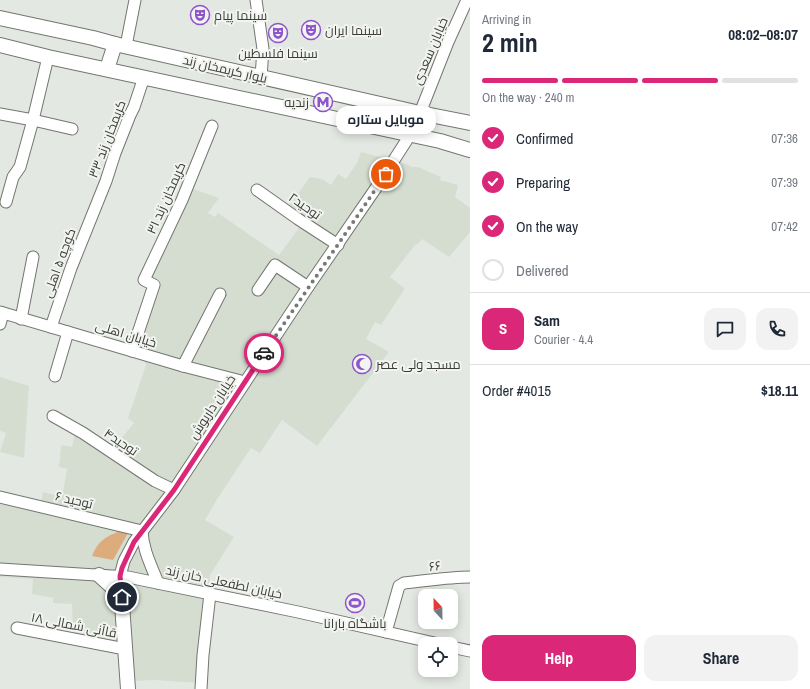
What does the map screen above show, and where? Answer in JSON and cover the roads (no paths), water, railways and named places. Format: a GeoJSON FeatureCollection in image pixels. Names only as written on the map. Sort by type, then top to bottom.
{"type":"FeatureCollection","features":[{"type":"Feature","properties":{"kind":"main road","name":"بلوار کریمخان زند"},"geometry":{"type":"LineString","coordinates":[[0,18],[450,120],[470,123]]}},
{"type":"Feature","properties":{"kind":"main road","name":"بلوار کریمخان زند"},"geometry":{"type":"LineString","coordinates":[[0,45],[48,57],[440,141],[470,150]]}},
{"type":"Feature","properties":{"kind":"main road"},"geometry":{"type":"LineString","coordinates":[[107,69],[120,45]]}},
{"type":"Feature","properties":{"kind":"main road","name":"بلوار کریمخان زند"},"geometry":{"type":"LineString","coordinates":[[450,120],[470,128]]}},
{"type":"Feature","properties":{"kind":"main road","name":"بلوار کریمخان زند"},"geometry":{"type":"LineString","coordinates":[[440,141],[470,143]]}},
{"type":"Feature","properties":{"kind":"main road"},"geometry":{"type":"LineString","coordinates":[[99,575],[121,595]]}},
{"type":"Feature","properties":{"kind":"main road"},"geometry":{"type":"LineString","coordinates":[[120,576],[128,689]]}},
{"type":"Feature","properties":{"kind":"street"},"geometry":{"type":"LineString","coordinates":[[120,45],[135,0]]}},
{"type":"Feature","properties":{"kind":"street"},"geometry":{"type":"LineString","coordinates":[[256,0],[263,49],[261,77]]}},
{"type":"Feature","properties":{"kind":"street","name":"خیابان سعدی"},"geometry":{"type":"LineString","coordinates":[[420,113],[448,42],[467,0]]}},
{"type":"Feature","properties":{"kind":"street"},"geometry":{"type":"LineString","coordinates":[[6,202],[13,177],[20,167],[34,120],[48,57]]}},
{"type":"Feature","properties":{"kind":"street","name":"کریمخان زند ۳۳"},"geometry":{"type":"LineString","coordinates":[[94,210],[106,182],[115,153],[134,107],[144,77]]}},
{"type":"Feature","properties":{"kind":"street"},"geometry":{"type":"LineString","coordinates":[[0,114],[72,129]]}},
{"type":"Feature","properties":{"kind":"street","name":"کریمخان زند ۳۱"},"geometry":{"type":"LineString","coordinates":[[132,351],[154,285],[144,280],[182,200],[212,126]]}},
{"type":"Feature","properties":{"kind":"street","name":"خیابان داریوش"},"geometry":{"type":"LineString","coordinates":[[120,576],[124,561],[134,542],[174,490],[410,135]]}},
{"type":"Feature","properties":{"kind":"street","name":"توحید۲"},"geometry":{"type":"LineString","coordinates":[[257,190],[338,245]]}},
{"type":"Feature","properties":{"kind":"street","name":"کوچه ۵ اهلی"},"geometry":{"type":"LineString","coordinates":[[51,327],[71,268],[94,210]]}},
{"type":"Feature","properties":{"kind":"street"},"geometry":{"type":"LineString","coordinates":[[21,319],[33,257]]}},
{"type":"Feature","properties":{"kind":"street"},"geometry":{"type":"LineString","coordinates":[[258,290],[275,265],[308,287]]}},
{"type":"Feature","properties":{"kind":"street"},"geometry":{"type":"LineString","coordinates":[[184,366],[220,294]]}},
{"type":"Feature","properties":{"kind":"street"},"geometry":{"type":"LineString","coordinates":[[0,324],[2,313]]}},
{"type":"Feature","properties":{"kind":"street","name":"خیابان اهلی"},"geometry":{"type":"LineString","coordinates":[[2,313],[184,366],[245,382]]}},
{"type":"Feature","properties":{"kind":"street"},"geometry":{"type":"LineString","coordinates":[[55,376],[68,332]]}},
{"type":"Feature","properties":{"kind":"street","name":"توحید۴"},"geometry":{"type":"LineString","coordinates":[[53,416],[83,433],[155,481],[174,490]]}},
{"type":"Feature","properties":{"kind":"street","name":"۶ توحید"},"geometry":{"type":"LineString","coordinates":[[0,497],[142,531]]}},
{"type":"Feature","properties":{"kind":"street"},"geometry":{"type":"LineString","coordinates":[[142,531],[144,548],[158,582]]}},
{"type":"Feature","properties":{"kind":"street","name":"خیابان لطفعلی خان زند"},"geometry":{"type":"LineString","coordinates":[[0,569],[120,576],[158,582],[418,639]]}},
{"type":"Feature","properties":{"kind":"street","name":"۶۶"},"geometry":{"type":"LineString","coordinates":[[386,632],[399,586],[404,583],[453,577],[470,577]]}},
{"type":"Feature","properties":{"kind":"street"},"geometry":{"type":"LineString","coordinates":[[201,689],[203,655],[210,594]]}},
{"type":"Feature","properties":{"kind":"street","name":"۱۸ قاآنی شمالی"},"geometry":{"type":"LineString","coordinates":[[17,628],[125,649]]}},
{"type":"Feature","properties":{"kind":"street"},"geometry":{"type":"LineString","coordinates":[[458,648],[470,651]]}},
{"type":"Feature","properties":{"kind":"place","name":"سینما پیام"},"geometry":{"type":"Point","coordinates":[200,15]}},
{"type":"Feature","properties":{"kind":"place","name":"سینما ایران"},"geometry":{"type":"Point","coordinates":[311,30]}},
{"type":"Feature","properties":{"kind":"place","name":"سینما فلسطین"},"geometry":{"type":"Point","coordinates":[278,33]}},
{"type":"Feature","properties":{"kind":"place","name":"زندیه"},"geometry":{"type":"Point","coordinates":[323,102]}},
{"type":"Feature","properties":{"kind":"place","name":"موبایل ستاره"},"geometry":{"type":"Point","coordinates":[386,174]}},
{"type":"Feature","properties":{"kind":"place","name":"مسجد ولی عصر"},"geometry":{"type":"Point","coordinates":[362,364]}},
{"type":"Feature","properties":{"kind":"place","name":"باشگاه بارانا"},"geometry":{"type":"Point","coordinates":[355,603]}}]}
